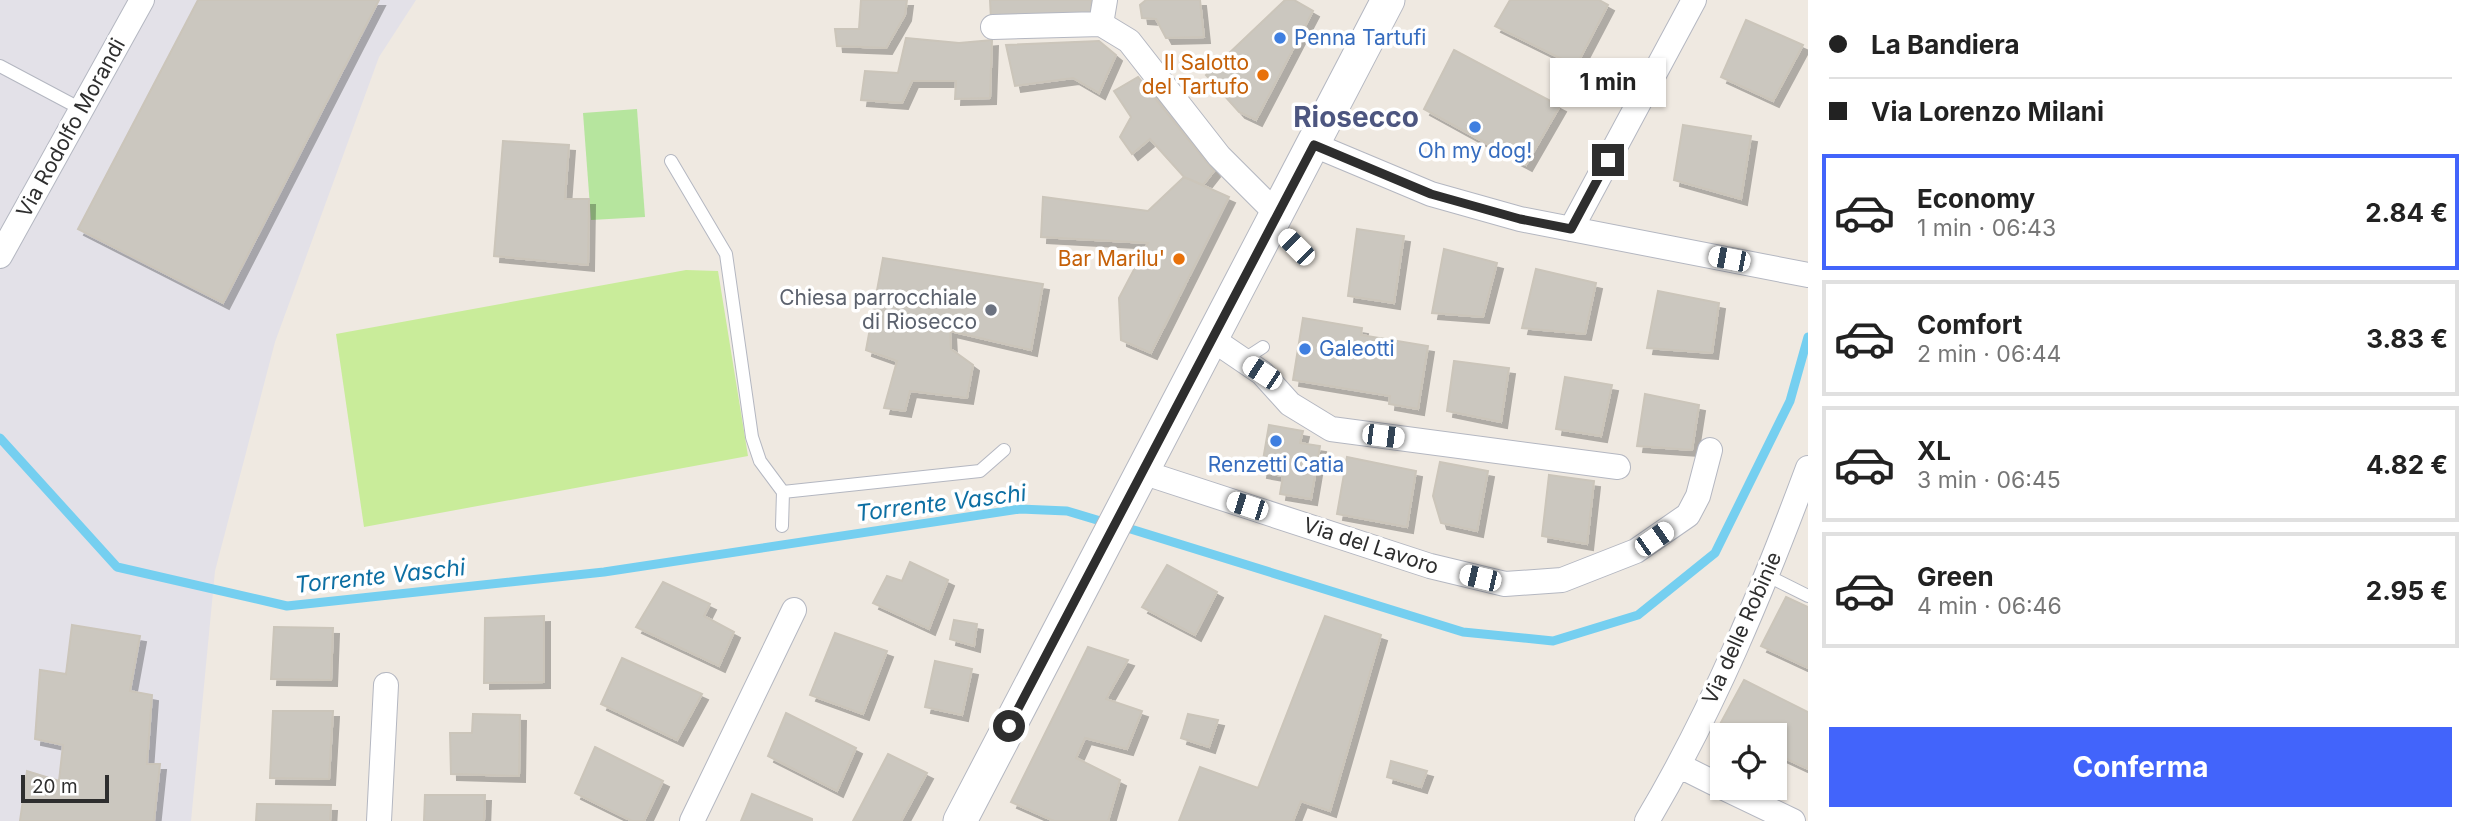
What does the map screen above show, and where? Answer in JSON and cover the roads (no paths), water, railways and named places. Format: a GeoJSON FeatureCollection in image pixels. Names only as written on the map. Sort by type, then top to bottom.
{"type":"FeatureCollection","features":[{"type":"Feature","properties":{"kind":"main road"},"geometry":{"type":"LineString","coordinates":[[960,821],[1388,0]]}},
{"type":"Feature","properties":{"kind":"street","name":"Via Rodolfo Morandi"},"geometry":{"type":"LineString","coordinates":[[0,256],[142,0]]}},
{"type":"Feature","properties":{"kind":"street"},"geometry":{"type":"LineString","coordinates":[[1571,229],[1694,0]]}},
{"type":"Feature","properties":{"kind":"street"},"geometry":{"type":"LineString","coordinates":[[993,27],[1086,27],[1103,12],[1219,156],[1275,219]]}},
{"type":"Feature","properties":{"kind":"street"},"geometry":{"type":"LineString","coordinates":[[1314,145],[1431,194],[1520,219],[1808,275]]}},
{"type":"Feature","properties":{"kind":"street"},"geometry":{"type":"LineString","coordinates":[[1212,339],[1253,353],[1262,373],[1290,404],[1331,429],[1618,467]]}},
{"type":"Feature","properties":{"kind":"street","name":"Via del Lavoro"},"geometry":{"type":"LineString","coordinates":[[1142,472],[1430,566],[1506,584],[1562,580],[1636,551],[1688,515],[1698,496],[1710,450]]}},
{"type":"Feature","properties":{"kind":"street","name":"Via delle Robinie"},"geometry":{"type":"LineString","coordinates":[[1647,821],[1680,766],[1768,576],[1799,521],[1808,468]]}},
{"type":"Feature","properties":{"kind":"street"},"geometry":{"type":"LineString","coordinates":[[692,821],[794,610]]}},
{"type":"Feature","properties":{"kind":"street"},"geometry":{"type":"LineString","coordinates":[[379,821],[387,685]]}},
{"type":"Feature","properties":{"kind":"street"},"geometry":{"type":"LineString","coordinates":[[1680,766],[1710,781]]}},
{"type":"Feature","properties":{"kind":"street"},"geometry":{"type":"LineString","coordinates":[[1750,800],[1793,821]]}},
{"type":"Feature","properties":{"kind":"lane"},"geometry":{"type":"LineString","coordinates":[[0,66],[81,109]]}},
{"type":"Feature","properties":{"kind":"lane"},"geometry":{"type":"LineString","coordinates":[[671,161],[726,254],[752,437],[760,461],[783,492],[782,526]]}},
{"type":"Feature","properties":{"kind":"lane"},"geometry":{"type":"LineString","coordinates":[[1275,219],[1296,247]]}},
{"type":"Feature","properties":{"kind":"lane"},"geometry":{"type":"LineString","coordinates":[[783,492],[980,471],[1004,450]]}},
{"type":"Feature","properties":{"kind":"lane"},"geometry":{"type":"LineString","coordinates":[[1768,576],[1808,596]]}},
{"type":"Feature","properties":{"kind":"waterway","name":"Torrente Vaschi"},"geometry":{"type":"LineString","coordinates":[[1121,526],[1463,632],[1553,641],[1638,615],[1715,553],[1790,401],[1808,337]]}},
{"type":"Feature","properties":{"kind":"waterway","name":"Torrente Vaschi"},"geometry":{"type":"LineString","coordinates":[[0,438],[117,567],[287,606],[604,572],[1020,509],[1067,511],[1107,523]]}},
{"type":"Feature","properties":{"kind":"place","name":"Penna Tartufi"},"geometry":{"type":"Point","coordinates":[1280,38]}},
{"type":"Feature","properties":{"kind":"place","name":"Il Salotto del Tartufo"},"geometry":{"type":"Point","coordinates":[1263,75]}},
{"type":"Feature","properties":{"kind":"place","name":"Oh my dog!"},"geometry":{"type":"Point","coordinates":[1475,127]}},
{"type":"Feature","properties":{"kind":"place","name":"Bar Marilu'"},"geometry":{"type":"Point","coordinates":[1179,259]}},
{"type":"Feature","properties":{"kind":"place","name":"Chiesa parrocchiale di Riosecco"},"geometry":{"type":"Point","coordinates":[991,310]}},
{"type":"Feature","properties":{"kind":"place","name":"Galeotti"},"geometry":{"type":"Point","coordinates":[1305,349]}},
{"type":"Feature","properties":{"kind":"place","name":"Renzetti Catia"},"geometry":{"type":"Point","coordinates":[1276,441]}},
{"type":"Feature","properties":{"kind":"district","name":"Riosecco"},"geometry":{"type":"Point","coordinates":[1356,117]}}]}
